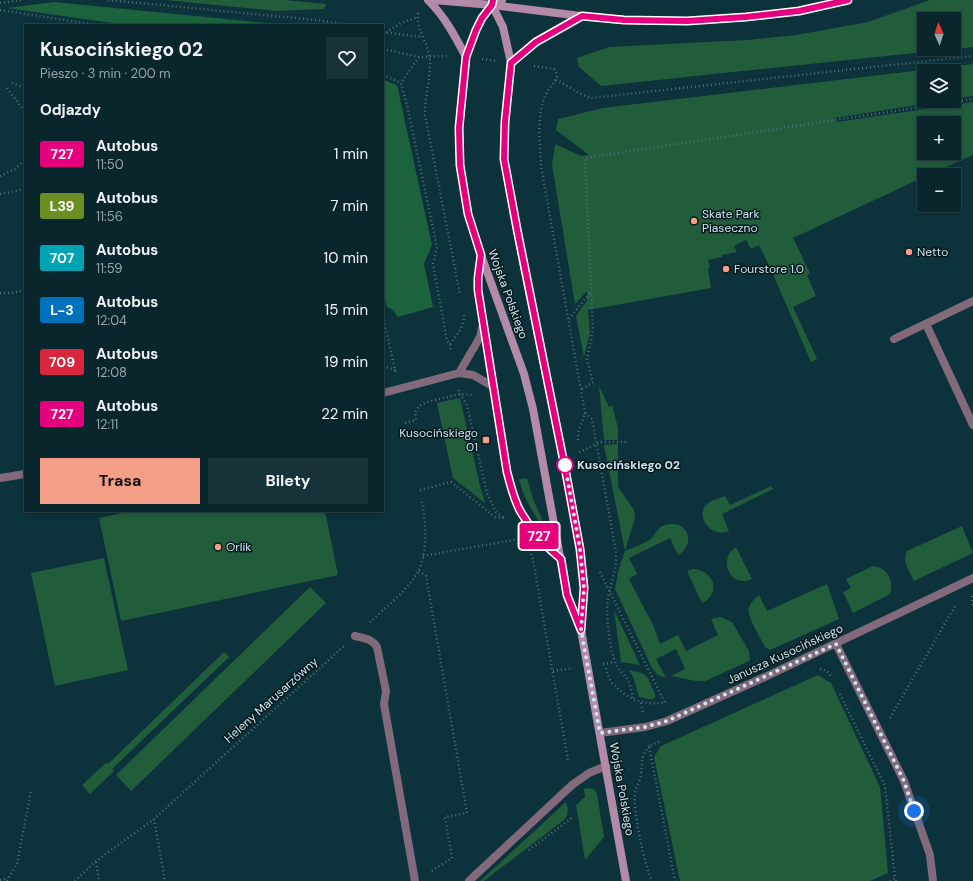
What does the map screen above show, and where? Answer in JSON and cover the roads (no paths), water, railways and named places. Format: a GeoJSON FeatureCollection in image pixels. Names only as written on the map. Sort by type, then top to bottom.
{"type":"FeatureCollection","features":[{"type":"Feature","properties":{"kind":"street"},"geometry":{"type":"LineString","coordinates":[[428,0],[444,18],[466,57]]}},
{"type":"Feature","properties":{"kind":"street"},"geometry":{"type":"LineString","coordinates":[[434,0],[493,3],[582,16],[624,20],[672,21],[739,18],[799,11],[848,0]]}},
{"type":"Feature","properties":{"kind":"street"},"geometry":{"type":"LineString","coordinates":[[493,3],[502,0]]}},
{"type":"Feature","properties":{"kind":"street","name":"Wojska Polskiego"},"geometry":{"type":"LineString","coordinates":[[493,3],[482,18],[466,57],[459,128],[460,165],[468,214],[481,255],[524,374],[533,409],[567,595],[581,630],[626,881]]}},
{"type":"Feature","properties":{"kind":"street","name":"Wojska Polskiego"},"geometry":{"type":"LineString","coordinates":[[493,3],[503,27],[511,63],[505,122],[504,159],[580,549],[584,588],[581,630]]}},
{"type":"Feature","properties":{"kind":"street"},"geometry":{"type":"LineString","coordinates":[[511,63],[536,42],[582,16]]}},
{"type":"Feature","properties":{"kind":"street"},"geometry":{"type":"LineString","coordinates":[[481,255],[478,290],[507,472],[521,514],[551,551],[561,559]]}},
{"type":"Feature","properties":{"kind":"street"},"geometry":{"type":"LineString","coordinates":[[894,339],[973,301]]}},
{"type":"Feature","properties":{"kind":"street"},"geometry":{"type":"LineString","coordinates":[[926,324],[973,425]]}},
{"type":"Feature","properties":{"kind":"street"},"geometry":{"type":"LineString","coordinates":[[459,373],[480,337],[483,326]]}},
{"type":"Feature","properties":{"kind":"street"},"geometry":{"type":"LineString","coordinates":[[384,393],[459,373],[473,375],[494,387]]}},
{"type":"Feature","properties":{"kind":"street"},"geometry":{"type":"LineString","coordinates":[[0,478],[24,474]]}},
{"type":"Feature","properties":{"kind":"street","name":"Janusza Kusocińskiego"},"geometry":{"type":"LineString","coordinates":[[600,733],[645,727],[667,721],[836,644],[972,579]]}},
{"type":"Feature","properties":{"kind":"street"},"geometry":{"type":"LineString","coordinates":[[355,636],[374,642],[377,647],[386,691],[384,704],[415,881]]}},
{"type":"Feature","properties":{"kind":"street"},"geometry":{"type":"LineString","coordinates":[[836,644],[904,781],[930,855],[933,881]]}},
{"type":"Feature","properties":{"kind":"street"},"geometry":{"type":"LineString","coordinates":[[469,881],[572,785],[589,773],[606,766]]}},
{"type":"Feature","properties":{"kind":"place","name":"Skate Park Piaseczno"},"geometry":{"type":"Point","coordinates":[694,221]}},
{"type":"Feature","properties":{"kind":"place","name":"Netto"},"geometry":{"type":"Point","coordinates":[909,252]}},
{"type":"Feature","properties":{"kind":"place","name":"Fourstore 1.0"},"geometry":{"type":"Point","coordinates":[726,269]}},
{"type":"Feature","properties":{"kind":"place","name":"Kusocińskiego 01"},"geometry":{"type":"Point","coordinates":[486,440]}},
{"type":"Feature","properties":{"kind":"place","name":"Kusocińskiego 02"},"geometry":{"type":"Point","coordinates":[565,465]}},
{"type":"Feature","properties":{"kind":"place","name":"Orlik"},"geometry":{"type":"Point","coordinates":[218,547]}}]}
